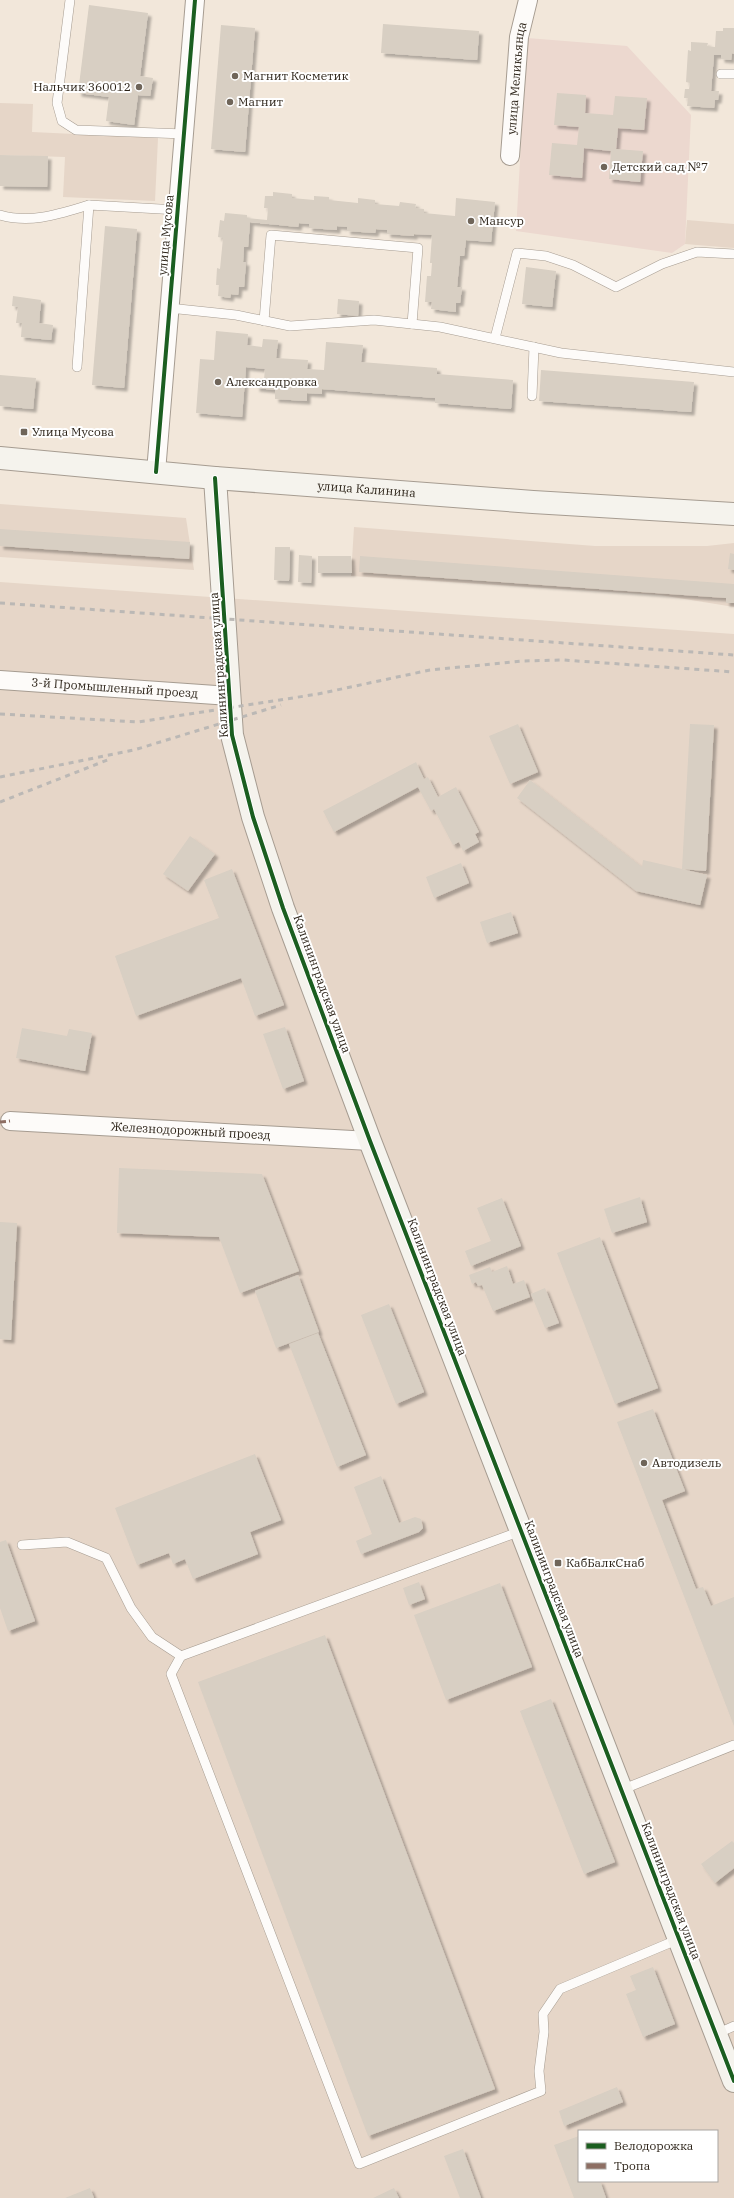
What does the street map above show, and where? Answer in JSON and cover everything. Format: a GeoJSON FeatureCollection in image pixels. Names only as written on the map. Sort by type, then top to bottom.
{"type":"FeatureCollection","features":[{"type":"Feature","properties":{"kind":"street","name":"улица Мусова"},"geometry":{"type":"LineString","coordinates":[[156,472],[195,0]]}},
{"type":"Feature","properties":{"kind":"street","name":"улица Меликьянца"},"geometry":{"type":"LineString","coordinates":[[510,156],[519,37],[528,0]]}},
{"type":"Feature","properties":{"kind":"street","name":"улица Калинина"},"geometry":{"type":"LineString","coordinates":[[0,458],[215,478],[533,502],[734,514]]}},
{"type":"Feature","properties":{"kind":"street","name":"Калининградская улица"},"geometry":{"type":"LineString","coordinates":[[215,478],[232,735],[253,817],[283,908],[370,1141],[621,1790],[679,1939],[725,2030],[734,2081]]}},
{"type":"Feature","properties":{"kind":"street","name":"3-й Промышленный проезд"},"geometry":{"type":"LineString","coordinates":[[0,680],[230,696]]}},
{"type":"Feature","properties":{"kind":"street","name":"Железнодорожный проезд"},"geometry":{"type":"LineString","coordinates":[[10,1121],[370,1141]]}},
{"type":"Feature","properties":{"kind":"lane"},"geometry":{"type":"LineString","coordinates":[[70,0],[56,103],[62,120],[76,130],[185,134]]}},
{"type":"Feature","properties":{"kind":"lane"},"geometry":{"type":"LineString","coordinates":[[721,74],[734,74]]}},
{"type":"Feature","properties":{"kind":"lane"},"geometry":{"type":"LineString","coordinates":[[0,215],[11,218],[40,219],[89,205],[178,210]]}},
{"type":"Feature","properties":{"kind":"lane"},"geometry":{"type":"LineString","coordinates":[[77,367],[89,205]]}},
{"type":"Feature","properties":{"kind":"lane"},"geometry":{"type":"LineString","coordinates":[[264,320],[271,235],[418,248],[412,324]]}},
{"type":"Feature","properties":{"kind":"lane"},"geometry":{"type":"LineString","coordinates":[[495,338],[517,253],[546,256],[573,265],[616,287],[662,264],[697,252],[734,254]]}},
{"type":"Feature","properties":{"kind":"lane"},"geometry":{"type":"LineString","coordinates":[[169,308],[264,320],[290,326],[374,320],[440,327],[561,353],[734,372]]}},
{"type":"Feature","properties":{"kind":"lane"},"geometry":{"type":"LineString","coordinates":[[532,396],[534,347]]}},
{"type":"Feature","properties":{"kind":"lane"},"geometry":{"type":"LineString","coordinates":[[521,1531],[181,1656],[171,1674],[359,2164],[541,2091],[539,2071],[544,2032],[543,2014],[560,1989],[679,1939]]}},
{"type":"Feature","properties":{"kind":"lane"},"geometry":{"type":"LineString","coordinates":[[22,1545],[67,1542],[106,1558],[131,1608],[152,1637],[181,1656]]}},
{"type":"Feature","properties":{"kind":"lane"},"geometry":{"type":"LineString","coordinates":[[621,1790],[734,1745]]}},
{"type":"Feature","properties":{"kind":"shaded area","name":"Детский сад №7"},"geometry":{"type":"Polygon","coordinates":[[[527,38],[627,46],[691,115],[685,244],[672,253],[516,231],[527,38]]]}},
{"type":"Feature","properties":{"kind":"shaded area"},"geometry":{"type":"Polygon","coordinates":[[[0,103],[33,104],[32,132],[158,138],[155,201],[63,197],[65,157],[0,155],[0,103]]]}},
{"type":"Feature","properties":{"kind":"shaded area"},"geometry":{"type":"Polygon","coordinates":[[[687,220],[734,224],[734,248],[685,244],[687,220]]]}},
{"type":"Feature","properties":{"kind":"shaded area"},"geometry":{"type":"Polygon","coordinates":[[[0,504],[186,518],[194,570],[0,557],[0,504]]]}},
{"type":"Feature","properties":{"kind":"shaded area"},"geometry":{"type":"Polygon","coordinates":[[[354,527],[595,546],[707,546],[734,543],[734,607],[660,595],[351,576],[354,527]]]}},
{"type":"Feature","properties":{"kind":"shaded area"},"geometry":{"type":"Polygon","coordinates":[[[0,582],[734,634],[734,2198],[0,2198],[0,582]]]}},
{"type":"Feature","properties":{"kind":"building"},"geometry":{"type":"Polygon","coordinates":[[[89,5],[148,13],[140,76],[153,78],[150,96],[138,95],[134,125],[106,121],[109,97],[78,93],[89,5]]]}},
{"type":"Feature","properties":{"kind":"building"},"geometry":{"type":"Polygon","coordinates":[[[383,24],[479,31],[477,60],[381,53],[383,24]]]}},
{"type":"Feature","properties":{"kind":"building"},"geometry":{"type":"Polygon","coordinates":[[[221,25],[255,28],[245,152],[211,149],[221,25]]]}},
{"type":"Feature","properties":{"kind":"building"},"geometry":{"type":"Polygon","coordinates":[[[723,28],[734,28],[734,54],[732,53],[731,60],[721,59],[721,55],[714,55],[711,91],[719,91],[718,100],[715,100],[714,108],[687,106],[688,98],[684,98],[685,89],[689,89],[690,83],[686,82],[688,50],[691,51],[691,42],[708,43],[707,46],[715,47],[716,31],[723,31],[723,28]]]}},
{"type":"Feature","properties":{"kind":"building"},"geometry":{"type":"Polygon","coordinates":[[[557,93],[586,95],[585,113],[613,115],[615,96],[647,98],[644,130],[618,128],[616,149],[643,151],[640,182],[609,179],[611,151],[584,148],[582,178],[549,175],[552,143],[577,145],[579,127],[554,125],[557,93]]]}},
{"type":"Feature","properties":{"kind":"building"},"geometry":{"type":"Polygon","coordinates":[[[0,155],[48,156],[47,187],[0,186],[0,155]]]}},
{"type":"Feature","properties":{"kind":"building"},"geometry":{"type":"Polygon","coordinates":[[[273,192],[292,194],[292,198],[314,200],[314,196],[329,197],[329,200],[358,203],[358,198],[375,200],[375,204],[399,206],[400,202],[416,204],[415,208],[424,209],[424,213],[455,216],[456,198],[495,202],[491,242],[466,240],[464,256],[460,256],[457,287],[462,287],[460,303],[456,303],[456,312],[431,309],[432,302],[425,302],[427,276],[431,276],[432,263],[430,263],[432,235],[414,234],[414,236],[387,234],[387,230],[376,229],[375,233],[347,231],[347,227],[337,226],[337,230],[309,228],[309,224],[299,223],[298,227],[250,222],[248,247],[244,247],[243,262],[246,262],[244,287],[239,287],[238,295],[231,294],[230,298],[218,296],[219,285],[216,285],[217,268],[220,269],[223,238],[218,237],[220,220],[224,221],[225,213],[247,215],[247,218],[267,220],[268,208],[264,208],[265,196],[273,196],[273,192]]]}},
{"type":"Feature","properties":{"kind":"building"},"geometry":{"type":"Polygon","coordinates":[[[105,226],[137,229],[124,388],[92,385],[105,226]]]}},
{"type":"Feature","properties":{"kind":"building"},"geometry":{"type":"Polygon","coordinates":[[[526,267],[556,271],[552,307],[522,304],[526,267]]]}},
{"type":"Feature","properties":{"kind":"building"},"geometry":{"type":"Polygon","coordinates":[[[13,296],[41,300],[39,323],[53,325],[51,340],[21,337],[22,323],[16,323],[18,307],[12,306],[13,296]]]}},
{"type":"Feature","properties":{"kind":"building"},"geometry":{"type":"Polygon","coordinates":[[[338,299],[359,301],[358,316],[337,314],[338,299]]]}},
{"type":"Feature","properties":{"kind":"building"},"geometry":{"type":"Polygon","coordinates":[[[216,331],[248,334],[247,345],[262,347],[263,339],[278,340],[276,358],[308,360],[307,369],[324,370],[326,342],[363,345],[361,362],[437,368],[437,374],[513,380],[511,409],[435,403],[435,398],[322,389],[322,394],[307,393],[307,401],[275,399],[275,390],[256,388],[257,378],[264,379],[265,369],[246,367],[242,417],[196,413],[200,359],[214,360],[216,331]]]}},
{"type":"Feature","properties":{"kind":"building"},"geometry":{"type":"Polygon","coordinates":[[[541,370],[694,382],[691,412],[539,401],[541,370]]]}},
{"type":"Feature","properties":{"kind":"building"},"geometry":{"type":"Polygon","coordinates":[[[0,375],[36,378],[33,409],[0,406],[0,375]]]}},
{"type":"Feature","properties":{"kind":"building"},"geometry":{"type":"Polygon","coordinates":[[[0,529],[190,542],[189,559],[0,546],[0,529]]]}},
{"type":"Feature","properties":{"kind":"building"},"geometry":{"type":"Polygon","coordinates":[[[275,547],[290,547],[289,581],[274,580],[275,547]]]}},
{"type":"Feature","properties":{"kind":"building"},"geometry":{"type":"Polygon","coordinates":[[[730,553],[734,554],[734,570],[728,569],[730,553]]]}},
{"type":"Feature","properties":{"kind":"building"},"geometry":{"type":"Polygon","coordinates":[[[299,555],[312,556],[311,583],[298,582],[299,555]]]}},
{"type":"Feature","properties":{"kind":"building"},"geometry":{"type":"Polygon","coordinates":[[[318,556],[351,556],[352,573],[318,573],[318,556]]]}},
{"type":"Feature","properties":{"kind":"building"},"geometry":{"type":"Polygon","coordinates":[[[360,556],[734,584],[734,603],[726,603],[726,598],[359,572],[360,556]]]}},
{"type":"Feature","properties":{"kind":"building"},"geometry":{"type":"Polygon","coordinates":[[[518,724],[538,772],[510,784],[489,736],[518,724]]]}},
{"type":"Feature","properties":{"kind":"building"},"geometry":{"type":"Polygon","coordinates":[[[690,724],[714,725],[706,871],[682,869],[690,724]]]}},
{"type":"Feature","properties":{"kind":"building"},"geometry":{"type":"Polygon","coordinates":[[[416,762],[424,779],[428,777],[438,797],[456,787],[479,832],[475,834],[479,842],[463,851],[459,842],[453,845],[434,809],[431,811],[418,787],[334,832],[323,811],[416,762]]]}},
{"type":"Feature","properties":{"kind":"building"},"geometry":{"type":"Polygon","coordinates":[[[530,780],[642,867],[643,860],[707,875],[700,905],[636,891],[517,798],[530,780]]]}},
{"type":"Feature","properties":{"kind":"building"},"geometry":{"type":"Polygon","coordinates":[[[190,836],[215,854],[188,891],[163,874],[190,836]]]}},
{"type":"Feature","properties":{"kind":"building"},"geometry":{"type":"Polygon","coordinates":[[[461,863],[469,883],[434,898],[426,877],[461,863]]]}},
{"type":"Feature","properties":{"kind":"building"},"geometry":{"type":"Polygon","coordinates":[[[232,869],[284,1005],[255,1016],[241,978],[136,1016],[115,956],[219,918],[204,880],[232,869]]]}},
{"type":"Feature","properties":{"kind":"building"},"geometry":{"type":"Polygon","coordinates":[[[511,912],[518,933],[487,943],[480,922],[511,912]]]}},
{"type":"Feature","properties":{"kind":"building"},"geometry":{"type":"Polygon","coordinates":[[[285,1027],[304,1081],[283,1089],[263,1034],[285,1027]]]}},
{"type":"Feature","properties":{"kind":"building"},"geometry":{"type":"Polygon","coordinates":[[[22,1028],[67,1036],[69,1029],[92,1033],[85,1071],[16,1058],[22,1028]]]}},
{"type":"Feature","properties":{"kind":"building"},"geometry":{"type":"Polygon","coordinates":[[[119,1168],[262,1174],[299,1271],[240,1293],[219,1237],[117,1233],[119,1168]]]}},
{"type":"Feature","properties":{"kind":"building"},"geometry":{"type":"Polygon","coordinates":[[[640,1197],[647,1222],[612,1233],[604,1209],[640,1197]]]}},
{"type":"Feature","properties":{"kind":"building"},"geometry":{"type":"Polygon","coordinates":[[[502,1198],[521,1246],[471,1266],[465,1251],[491,1241],[477,1208],[502,1198]]]}},
{"type":"Feature","properties":{"kind":"building"},"geometry":{"type":"Polygon","coordinates":[[[0,1222],[17,1223],[11,1340],[0,1339],[0,1222]]]}},
{"type":"Feature","properties":{"kind":"building"},"geometry":{"type":"Polygon","coordinates":[[[600,1237],[658,1388],[615,1404],[557,1253],[600,1237]]]}},
{"type":"Feature","properties":{"kind":"building"},"geometry":{"type":"Polygon","coordinates":[[[507,1266],[513,1284],[524,1280],[530,1297],[493,1311],[482,1285],[478,1286],[476,1282],[472,1284],[469,1275],[490,1267],[492,1272],[507,1266]]]}},
{"type":"Feature","properties":{"kind":"building"},"geometry":{"type":"Polygon","coordinates":[[[298,1275],[319,1332],[276,1348],[255,1291],[298,1275]]]}},
{"type":"Feature","properties":{"kind":"building"},"geometry":{"type":"Polygon","coordinates":[[[545,1288],[559,1323],[545,1328],[531,1294],[545,1288]]]}},
{"type":"Feature","properties":{"kind":"building"},"geometry":{"type":"Polygon","coordinates":[[[389,1304],[424,1392],[396,1404],[361,1315],[389,1304]]]}},
{"type":"Feature","properties":{"kind":"building"},"geometry":{"type":"Polygon","coordinates":[[[318,1333],[366,1455],[337,1467],[289,1344],[318,1333]]]}},
{"type":"Feature","properties":{"kind":"building"},"geometry":{"type":"Polygon","coordinates":[[[653,1409],[685,1491],[662,1500],[696,1589],[703,1587],[711,1606],[734,1597],[734,1726],[617,1422],[653,1409]]]}},
{"type":"Feature","properties":{"kind":"building"},"geometry":{"type":"Polygon","coordinates":[[[255,1454],[281,1520],[250,1532],[258,1554],[193,1579],[185,1559],[173,1564],[169,1553],[137,1565],[115,1508],[255,1454]]]}},
{"type":"Feature","properties":{"kind":"building"},"geometry":{"type":"Polygon","coordinates":[[[381,1476],[399,1523],[415,1517],[421,1519],[423,1528],[419,1532],[361,1554],[356,1541],[372,1534],[354,1487],[381,1476]]]}},
{"type":"Feature","properties":{"kind":"building"},"geometry":{"type":"Polygon","coordinates":[[[6,1540],[35,1621],[8,1631],[0,1608],[0,1542],[6,1540]]]}},
{"type":"Feature","properties":{"kind":"building"},"geometry":{"type":"Polygon","coordinates":[[[419,1582],[425,1599],[409,1605],[403,1588],[419,1582]]]}},
{"type":"Feature","properties":{"kind":"building"},"geometry":{"type":"Polygon","coordinates":[[[500,1583],[532,1667],[446,1700],[414,1615],[500,1583]]]}},
{"type":"Feature","properties":{"kind":"building"},"geometry":{"type":"Polygon","coordinates":[[[325,1635],[495,2089],[368,2136],[198,1682],[325,1635]]]}},
{"type":"Feature","properties":{"kind":"building"},"geometry":{"type":"Polygon","coordinates":[[[551,1699],[615,1862],[584,1874],[520,1711],[551,1699]]]}},
{"type":"Feature","properties":{"kind":"building"},"geometry":{"type":"Polygon","coordinates":[[[732,1841],[734,1843],[734,1868],[715,1883],[701,1864],[732,1841]]]}},
{"type":"Feature","properties":{"kind":"building"},"geometry":{"type":"Polygon","coordinates":[[[653,1967],[675,2024],[643,2037],[626,1994],[636,1990],[630,1976],[653,1967]]]}},
{"type":"Feature","properties":{"kind":"building"},"geometry":{"type":"Polygon","coordinates":[[[617,2087],[623,2102],[564,2126],[559,2111],[617,2087]]]}},
{"type":"Feature","properties":{"kind":"building"},"geometry":{"type":"Polygon","coordinates":[[[578,2136],[578,2182],[600,2182],[606,2198],[574,2198],[554,2145],[578,2136]]]}},
{"type":"Feature","properties":{"kind":"building"},"geometry":{"type":"Polygon","coordinates":[[[463,2149],[481,2198],[460,2198],[444,2156],[463,2149]]]}},
{"type":"Feature","properties":{"kind":"building"},"geometry":{"type":"Polygon","coordinates":[[[90,2188],[94,2198],[65,2198],[90,2188]]]}},
{"type":"Feature","properties":{"kind":"building"},"geometry":{"type":"Polygon","coordinates":[[[394,2188],[399,2198],[373,2198],[394,2188]]]}},
{"type":"Feature","properties":{"kind":"railway"},"geometry":{"type":"LineString","coordinates":[[0,603],[734,655]]}},
{"type":"Feature","properties":{"kind":"railway"},"geometry":{"type":"LineString","coordinates":[[0,714],[138,722],[318,694],[430,670],[523,661],[563,660],[734,672]]}},
{"type":"Feature","properties":{"kind":"railway"},"geometry":{"type":"LineString","coordinates":[[0,777],[134,750],[281,705]]}},
{"type":"Feature","properties":{"kind":"railway"},"geometry":{"type":"LineString","coordinates":[[0,802],[110,759]]}},
{"type":"Feature","properties":{"kind":"marked path"},"geometry":{"type":"LineString","coordinates":[[0,1122],[10,1121]]}},
{"type":"Feature","properties":{"kind":"cycle path"},"geometry":{"type":"LineString","coordinates":[[156,472],[195,0]]}},
{"type":"Feature","properties":{"kind":"cycle path"},"geometry":{"type":"LineString","coordinates":[[215,478],[232,735],[253,817],[283,908],[370,1141],[734,2081]]}},
{"type":"Feature","properties":{"kind":"place","name":"Магнит Косметик"},"geometry":{"type":"Point","coordinates":[235,76]}},
{"type":"Feature","properties":{"kind":"place","name":"Нальчик 360012"},"geometry":{"type":"Point","coordinates":[139,87]}},
{"type":"Feature","properties":{"kind":"place","name":"Магнит"},"geometry":{"type":"Point","coordinates":[230,102]}},
{"type":"Feature","properties":{"kind":"place","name":"Детский сад №7"},"geometry":{"type":"Point","coordinates":[604,167]}},
{"type":"Feature","properties":{"kind":"place","name":"Мансур"},"geometry":{"type":"Point","coordinates":[471,221]}},
{"type":"Feature","properties":{"kind":"place","name":"Александровка"},"geometry":{"type":"Point","coordinates":[218,382]}},
{"type":"Feature","properties":{"kind":"place","name":"Улица Мусова"},"geometry":{"type":"Point","coordinates":[24,432]}},
{"type":"Feature","properties":{"kind":"place","name":"Автодизель"},"geometry":{"type":"Point","coordinates":[644,1463]}},
{"type":"Feature","properties":{"kind":"place","name":"КабБалкСнаб"},"geometry":{"type":"Point","coordinates":[558,1563]}}]}
